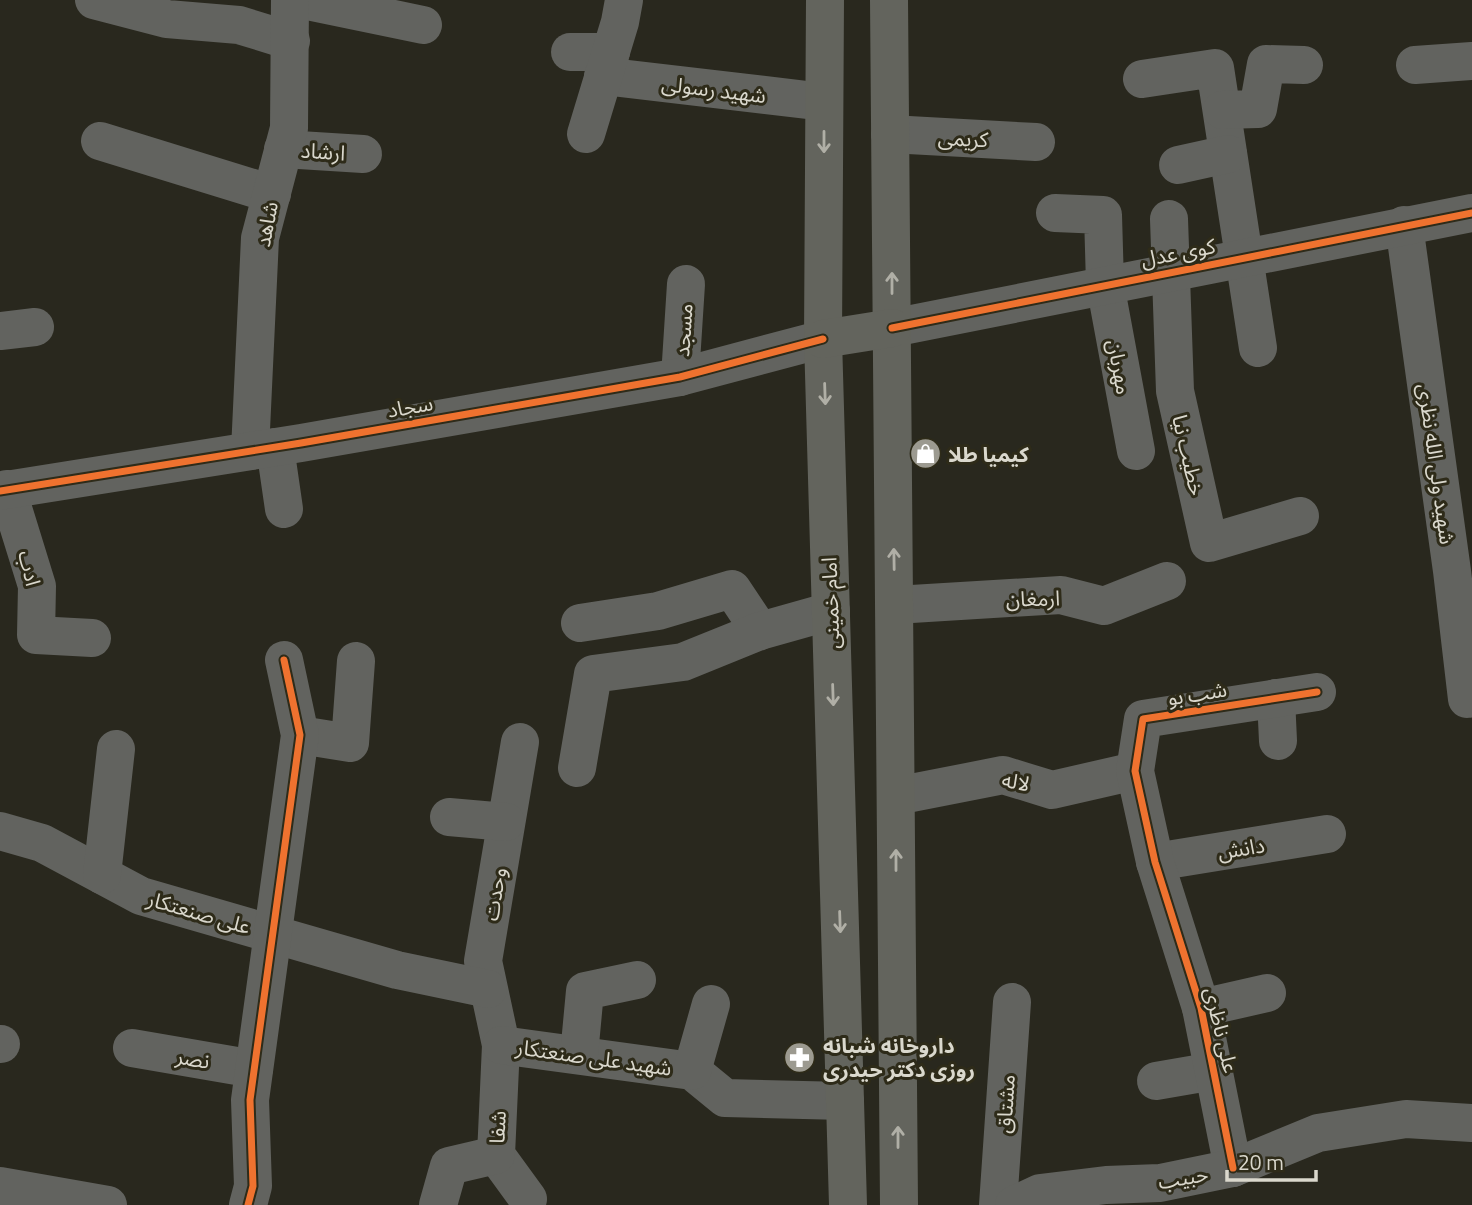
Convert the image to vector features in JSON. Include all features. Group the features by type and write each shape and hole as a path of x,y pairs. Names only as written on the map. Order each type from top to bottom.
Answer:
{"main road":[{"name":"امام خمینی","path":"825,0 823,339 848,1205"},
{"path":"889,0 899,1205"},
{"path":"823,339 892,328"}],"street":[{"path":"94,0 167,19 202,11 291,41"},
{"name":"شاهد","path":"263,449 260,238 289,128 290,0"},
{"path":"302,0 423,26"},
{"path":"586,134 624,0"},
{"name":"شهید رسولی","path":"570,51 607,64 824,103"},
{"path":"1415,65 1472,61"},
{"path":"1222,110 1258,109 1266,64 1304,65"},
{"path":"1142,79 1215,68 1258,348"},
{"name":"کریمی","path":"890,134 1036,142"},
{"path":"100,141 272,194"},
{"name":"ارشاد","path":"283,149 363,154"},
{"path":"1178,165 1228,155"},
{"name":"مهربان","path":"1055,213 1103,215 1105,284 1136,451"},
{"name":"کوی عدل","path":"892,328 1472,213"},
{"path":"1169,219 1171,271"},
{"name":"شهید ولی الله نظری","path":"1404,225 1467,699 1472,698"},
{"name":"خطیب نیا","path":"1171,271 1175,391 1209,543 1300,516"},
{"name":"مسجد","path":"680,377 686,284"},
{"name":"سجاد","path":"4,490 263,449 680,377 823,339"},
{"path":"263,449 284,509"},
{"name":"ادب","path":"4,490 37,586 36,635 92,638"},
{"name":"ارمغان","path":"894,605 1061,595 1104,606 1167,581"},
{"path":"580,623 658,611 732,589 760,631"},
{"path":"577,768 593,674 683,662 760,631 831,611"},
{"path":"248,1205 253,1186 250,1100 300,735 284,660"},
{"path":"300,735 350,744 356,661"},
{"name":"شب بو","path":"1155,862 1135,771 1143,719 1317,692"},
{"path":"1276,698 1278,741"},
{"name":"وحدت","path":"502,1045 483,961 520,742"},
{"path":"102,875 116,749"},
{"name":"لاله","path":"896,796 1003,775 1052,790 1135,771"},
{"path":"449,817 506,822"},
{"name":"علی صنعتکار","path":"0,831 43,843 141,896 397,970 488,989"},
{"name":"دانش","path":"1155,862 1327,834"},
{"name":"علی ناظری","path":"1155,862 1201,1008 1233,1168"},
{"path":"579,1055 585,990 637,980"},
{"path":"1201,1008 1267,993"},
{"name":"مشتاق","path":"998,1205 1013,1002"},
{"path":"692,1071 711,1004"},
{"name":"شهید علی صنعتکار","path":"502,1045 692,1071 725,1098 845,1101"},
{"name":"شفا","path":"502,1045 496,1155 528,1199"},
{"name":"نصر","path":"132,1048 254,1069"},
{"path":"1156,1080 1214,1071"},
{"name":"حبیب","path":"1014,1205 1041,1192 1106,1185 1165,1194 1318,1133 1406,1119 1472,1123"},
{"path":"438,1205 449,1166 496,1155"},
{"path":"0,1186 88,1203"}],"cycle path":[{"path":"892,328 1472,213"},
{"path":"0,491 301,443 680,377 823,339"},
{"path":"248,1205 253,1186 250,1100 300,735 284,660"},
{"path":"1233,1168 1201,1008 1155,862 1135,771 1143,719 1317,692"}],"place":[{"name":"کیمیا طلا","path":"925,454"},
{"name":"داروخانه شبانه روزی دکتر حیدری","path":"800,1057"}]}
